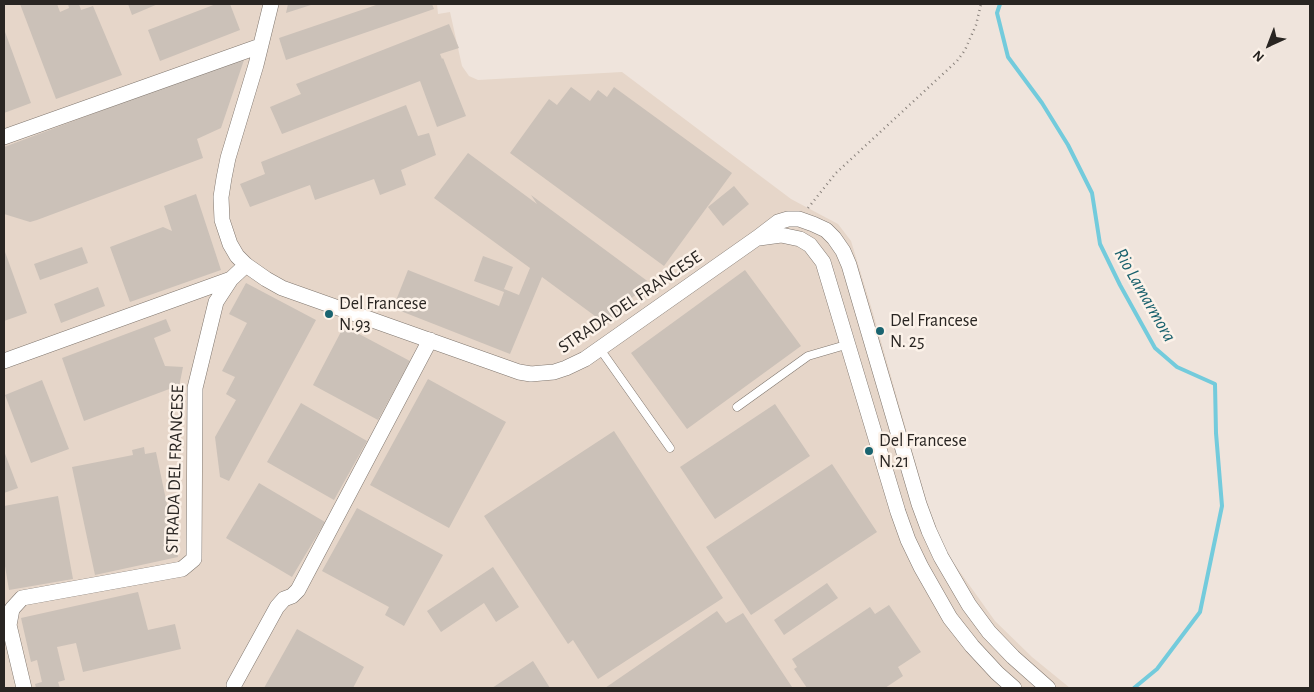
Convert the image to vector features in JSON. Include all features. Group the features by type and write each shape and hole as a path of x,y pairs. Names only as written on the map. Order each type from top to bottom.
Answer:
{"street":[{"name":"STRADA DEL FRANCESE","path":"271,4 228,158 221,197 222,220 237,256 246,265 282,288 519,372 530,374 554,372 585,359 600,349 778,222 788,219 799,219"},
{"path":"4,137 260,46"},
{"path":"799,219 826,230 843,251 849,265 919,504 934,542 954,582 994,637 1048,688"},
{"name":"STRADA DEL FRANCESE","path":"757,238 780,235 800,239 810,245 823,262 898,512 914,552 950,618 997,673 1014,688"},
{"name":"STRADA DEL FRANCESE","path":"24,688 7,618 22,598 182,569 194,559 195,388 216,302 231,280 246,265"},
{"name":"STRADA DEL FRANCESE","path":"4,361 231,280"},
{"path":"234,685 278,607 284,599 292,596 298,590 430,340"},
{"path":"850,348 872,347"},
{"path":"914,552 934,542"},
{"path":"978,652 994,637"}],"lane":[{"path":"738,407 808,356 850,348"},
{"path":"600,349 670,448"}],"path":[{"path":"799,219 836,173 957,61 965,50 976,25 982,4"}],"shaded area":[{"path":"4,4 437,4 438,14 450,12 462,66 469,76 478,80 622,72 791,199 838,224 851,241 927,503 945,551 995,621 1032,657 1070,688 4,688"}],"building":[{"path":"20,4 57,4 60,12 69,8 68,4 79,4 81,10 93,6 122,75 56,99"},
{"path":"128,4 158,4 132,15"},
{"path":"216,4 230,4 240,30 160,61 148,30"},
{"path":"288,4 314,4 286,13"},
{"path":"379,4 432,4 434,9 286,60 279,38"},
{"path":"449,24 459,48 440,54 466,116 437,127 420,81 282,134 270,107 301,94 296,84"},
{"path":"4,29 31,103 4,113"},
{"path":"245,57 221,128 197,139 203,158 30,222 4,214 4,147"},
{"path":"571,87 590,101 598,90 607,97 614,87 732,173 664,266 510,153 549,99 557,105"},
{"path":"406,105 418,136 429,133 436,155 401,170 406,185 380,195 374,179 315,200 310,185 250,207 240,184 265,174 261,162"},
{"path":"468,153 537,204 531,195 650,283 628,301 631,304 602,326 595,316 542,277 510,354 393,308 408,270 499,306 504,292 474,281 483,256 513,267 504,289 519,295 530,268 434,198"},
{"path":"734,186 749,204 723,226 708,207"},
{"path":"196,194 221,270 130,302 110,247 163,227 172,231 164,206"},
{"path":"82,247 88,263 40,280 34,264"},
{"path":"4,249 27,313 4,321"},
{"path":"745,270 801,346 687,429 631,353"},
{"path":"246,283 316,320 229,481 220,477 215,437 236,400 226,394 235,377 222,371 247,323 229,314"},
{"path":"98,287 105,306 61,323 54,304"},
{"path":"166,319 171,331 154,338 165,366 183,367 179,387 84,421 62,358"},
{"path":"344,326 410,361 378,420 313,385"},
{"path":"428,379 506,422 449,528 370,485"},
{"path":"42,380 69,449 31,463 5,395"},
{"path":"301,403 367,441 334,500 267,462"},
{"path":"775,404 810,456 715,519 680,467"},
{"path":"614,431 723,598 598,679 573,640 568,644 484,516"},
{"path":"144,447 145,454 156,452 178,557 95,575 72,467 133,455 132,450"},
{"path":"4,451 18,488 4,493"},
{"path":"832,464 877,532 751,615 706,547"},
{"path":"259,483 325,522 292,577 226,538"},
{"path":"58,496 73,579 9,590 4,560 4,506"},
{"path":"357,508 443,555 404,626 385,615 389,607 322,571"},
{"path":"493,567 519,607 496,622 484,603 441,632 427,611"},
{"path":"827,583 838,598 784,635 774,620"},
{"path":"138,592 148,630 175,624 181,649 83,672 76,643 57,647 65,680 58,682 60,688 36,688 35,684 42,682 37,660 31,662 21,618"},
{"path":"889,605 921,652 898,667 903,676 885,688 807,688 794,669 797,667 792,659 870,607 875,614"},
{"path":"717,611 726,623 743,613 792,687 605,688"},
{"path":"297,629 364,667 353,688 264,688"},
{"path":"533,661 550,688 492,688"}],"waterway":[{"name":"Rio Lamarmora","path":"1000,4 997,13 1008,57 1042,103 1068,145 1092,193 1100,244 1155,348 1177,367 1215,384 1216,433 1222,506 1200,612 1157,669 1134,688"}],"place":[{"name":"Del Francese N.93","path":"329,314"},
{"name":"Del Francese N. 25","path":"880,331"},
{"name":"Del Francese N.21","path":"869,451"}]}
